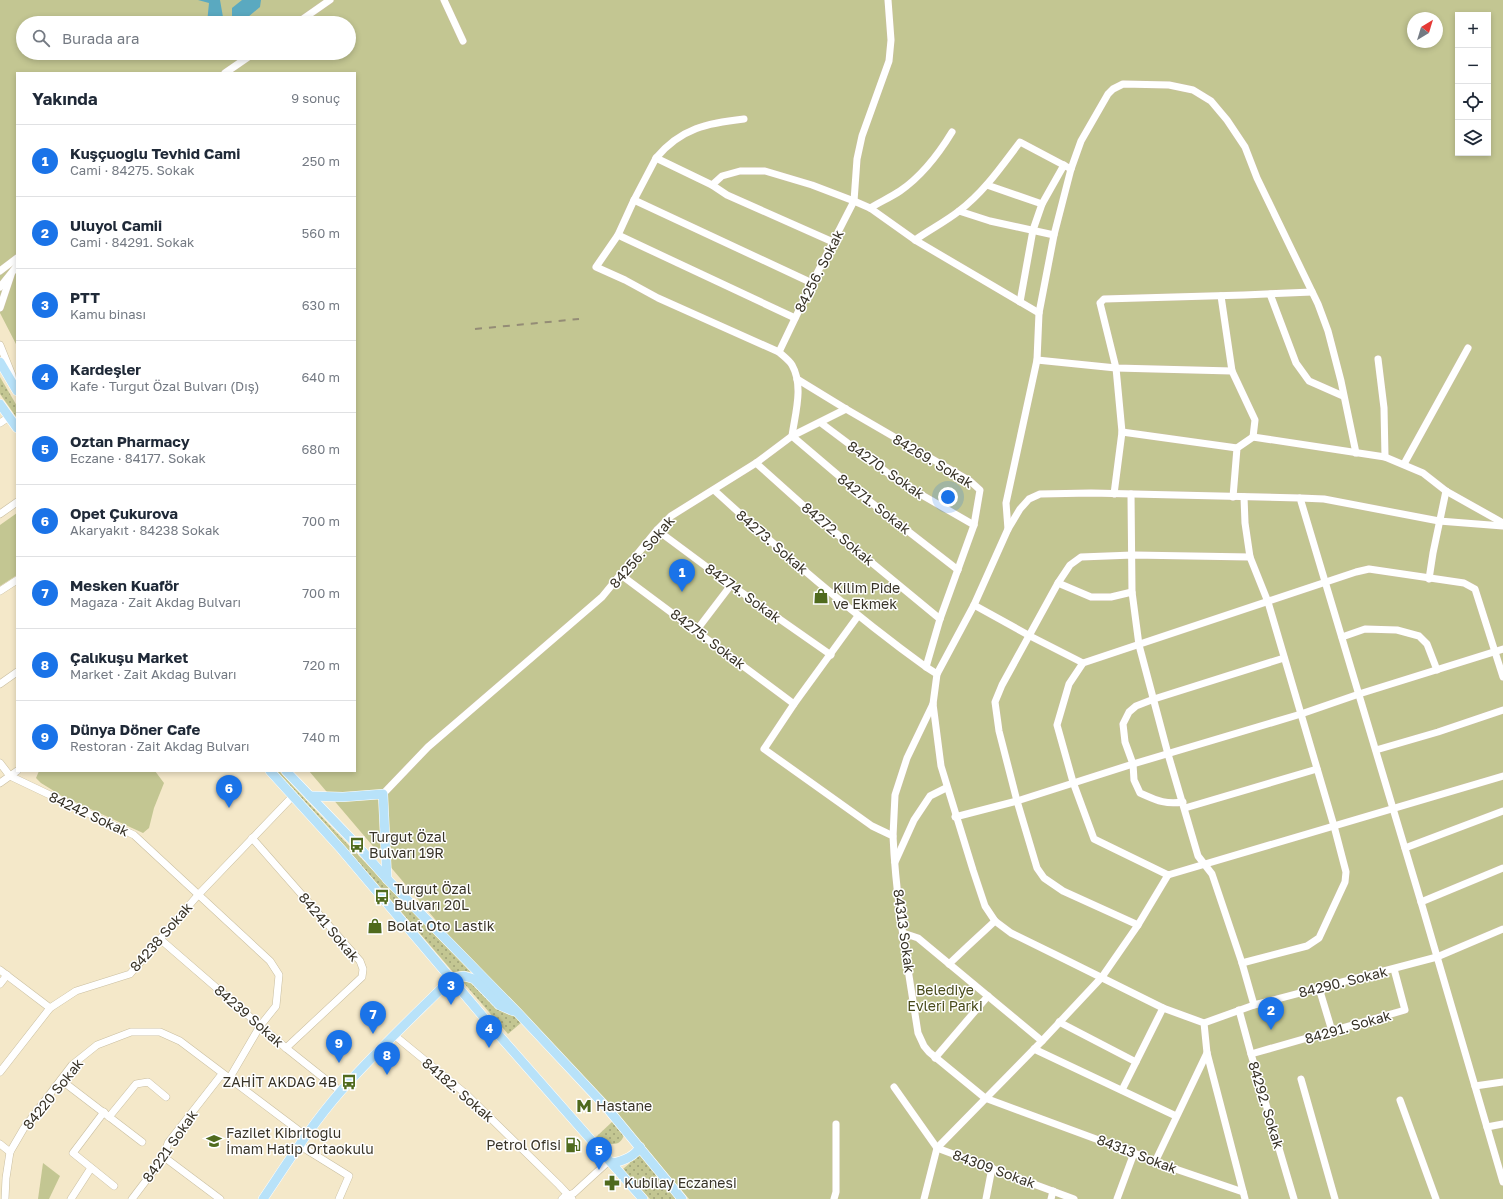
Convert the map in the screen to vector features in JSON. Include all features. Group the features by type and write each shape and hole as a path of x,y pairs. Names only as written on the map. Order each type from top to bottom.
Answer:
{"main road":[{"path":"0,362 15,387"},
{"path":"0,404 16,427"},
{"path":"0,410 9,417"},
{"path":"271,772 341,849 498,1033 643,1199"},
{"path":"287,772 357,845 387,879 519,1014 607,1108 682,1199"},
{"path":"310,796 343,797 383,794 387,879"},
{"path":"263,1199 299,1145 340,1091 452,978 464,976 474,979 499,1005 519,1014"},
{"path":"611,1162 624,1160 633,1155 640,1147"}],"street":[{"path":"307,16 330,0"},
{"path":"444,0 463,41"},
{"path":"854,201 857,159 862,136 889,61 891,40 888,0"},
{"path":"226,72 244,60"},
{"path":"1008,529 1006,503 1038,360 1039,313 1054,235 1081,141 1105,97 1113,89 1123,84 1169,85 1193,90 1211,101 1227,120 1245,147 1258,178 1312,292 1328,331 1341,381 1356,453"},
{"path":"744,119 715,123 687,133 666,146 656,158 634,200 618,236 596,267 626,280 658,298 779,352 792,364 798,382 797,407 792,436"},
{"path":"870,208 900,190 926,168 941,150 952,132"},
{"path":"915,240 959,211 987,185 1020,142 1072,169"},
{"path":"656,158 712,185 727,195 833,242"},
{"path":"1020,302 1033,230 1042,204 1064,165"},
{"path":"712,185 722,176 740,170 765,171 812,184 870,208 915,240 1039,313"},
{"path":"987,185 1042,204"},
{"path":"634,200 812,283"},
{"name":"84256. Sokak","path":"779,352 854,201"},
{"path":"959,211 990,221 1054,235"},
{"path":"618,236 795,318"},
{"path":"0,271 16,259"},
{"path":"0,287 16,268"},
{"path":"0,308 11,275"},
{"path":"1114,494 1122,432 1116,368 1100,303 1104,299 1312,292"},
{"path":"1270,294 1296,363 1309,381 1343,396"},
{"path":"1220,296 1232,371 1255,420 1253,437"},
{"path":"0,345 12,375 15,387"},
{"path":"1404,464 1468,348"},
{"path":"1378,359 1384,408 1385,457"},
{"path":"1038,360 1116,368 1232,371"},
{"name":"84269. Sokak","path":"797,379 970,482 980,490 974,525 940,620 926,667"},
{"name":"84256. Sokak","path":"383,794 428,747 602,597 657,530 671,516 756,463 792,436 821,423 846,409"},
{"path":"0,423 9,417"},
{"name":"84270. Sokak","path":"821,423 901,483 974,525"},
{"path":"1122,432 1238,448 1253,437 1385,457 1423,473 1446,491 1503,525"},
{"name":"84271. Sokak","path":"792,436 859,493 958,570"},
{"path":"1233,497 1238,448"},
{"name":"84272. Sokak","path":"756,463 814,515 940,620"},
{"name":"84273. Sokak","path":"714,490 779,549 858,616 926,667"},
{"path":"1429,579 1446,491"},
{"path":"1244,1196 1207,1053 1204,1023 1163,1008 1011,933 995,921 985,906 955,817 941,766 933,704 937,674 974,605 1008,529 1020,508 1029,499 1040,494 1091,493 1324,499 1439,521 1503,525"},
{"path":"1131,494 1132,592 1139,645 1168,754 1198,856 1212,874 1242,963 1254,1005"},
{"path":"1242,963 1312,944 1318,938 1346,877 1345,867 1334,826 1268,602 1250,556 1245,522 1244,498"},
{"path":"1300,498 1326,581 1503,1182"},
{"path":"0,514 16,503"},
{"name":"84274. Sokak","path":"657,530 731,585 831,655"},
{"path":"1138,925 1063,891 1044,878 1037,868 1016,801 999,731 995,702 1002,684 1030,636 1058,583 1070,565 1081,557 1132,555 1250,556"},
{"path":"1168,875 1094,838 1073,782 1057,725 1069,684 1083,662 1268,602 1326,581 1369,570 1464,583 1475,589 1503,678"},
{"name":"84275. Sokak","path":"621,575 794,704"},
{"path":"0,591 16,581"},
{"path":"1058,583 1091,597 1111,597 1132,592"},
{"path":"696,631 731,585"},
{"path":"974,605 1030,636 1083,662"},
{"path":"858,616 794,704 764,749 872,826 893,836"},
{"path":"1342,637 1365,629 1397,630 1419,636 1427,644 1437,670"},
{"path":"955,817 1016,801 1073,782 1300,714 1503,649"},
{"path":"1284,658 1136,706 1129,712 1123,724 1125,742 1133,764 1134,780 1140,793 1159,802 1184,805 1317,769"},
{"path":"926,667 937,674"},
{"path":"0,684 16,673"},
{"name":"84313 Sokak","path":"933,704 907,758 895,795 893,836 903,933 918,1033 924,1046 935,1058 985,1098 1134,1153 1244,1196"},
{"path":"1376,750 1438,732 1503,710"},
{"path":"0,763 10,776"},
{"path":"0,783 16,772"},
{"name":"84242 Sokak","path":"10,776 134,835 270,961 279,975 276,1006 260,1026 229,1079"},
{"path":"924,1199 931,1165 937,1148 1042,1041 1102,977 1138,925 1168,875 1503,776"},
{"path":"895,864 914,820 930,796 946,788"},
{"name":"84238 Sokak","path":"0,1072 50,1008 76,992 130,974 198,895 293,796"},
{"path":"1405,848 1503,811"},
{"name":"84241 Sokak","path":"252,838 360,961 363,969 362,977 286,1048"},
{"path":"1421,902 1503,868"},
{"path":"949,964 995,921"},
{"name":"84290. Sokak","path":"1204,1023 1254,1005 1437,957 1503,929"},
{"path":"903,933 918,938 1042,1041"},
{"name":"84239 Sokak","path":"160,939 286,1048 340,1091"},
{"name":"84291. Sokak","path":"1251,1054 1405,1010 1394,969"},
{"path":"0,970 50,1008"},
{"path":"0,984 7,976"},
{"path":"1319,988 1332,1032"},
{"path":"935,1058 988,996"},
{"path":"1122,1090 1163,1008"},
{"name":"84292. Sokak","path":"1239,1010 1294,1199"},
{"path":"1059,1022 1136,1062"},
{"name":"84220 Sokak","path":"3,1194 10,1152 24,1128 72,1065 97,1045 131,1032 160,1032 180,1041 306,1136"},
{"name":"84182. Sokak","path":"394,1035 466,1094 567,1198"},
{"path":"1034,1049 1176,1116"},
{"path":"1155,1162 1207,1053"},
{"name":"84221 Sokak","path":"132,1199 164,1157 168,1143 222,1074"},
{"path":"1301,1079 1335,1199"},
{"path":"61,1080 142,1142"},
{"path":"114,1186 73,1153 136,1084 148,1082 166,1097"},
{"path":"1475,1086 1503,1082"},
{"path":"894,1087 937,1148"},
{"path":"1400,1100 1436,1199"},
{"path":"834,1199 836,1192 836,1124"},
{"path":"1487,1127 1503,1124"},
{"path":"0,1144 10,1152"},
{"path":"299,1145 350,1176 339,1199"},
{"name":"84309 Sokak","path":"937,1148 1074,1199"},
{"path":"1117,1199 1134,1153"},
{"path":"164,1157 219,1199"},
{"path":"567,1198 611,1162"},
{"path":"71,1199 92,1168"},
{"path":"986,1199 992,1168"},
{"path":"1051,1199 1053,1191"}],"green space":[{"name":"Belediye Evleri Parki","path":"0,0 1503,0 1503,1199 689,1199 642,1144 485,978 310,772 356,772 356,72 16,72 16,344 0,313"},
{"path":"0,377 16,404 16,417 0,394"},
{"path":"16,514 16,576 0,586 0,525"},
{"path":"39,772 156,772 164,783 154,808 149,828 143,833 62,796 41,783 36,778"},
{"path":"278,772 280,772 471,972 453,972 330,829"},
{"path":"470,981 511,1010 522,1022 508,1034 463,982"},
{"path":"613,1121 624,1135 622,1140 612,1144 596,1137"},
{"path":"637,1150 676,1199 650,1199 623,1169 630,1163 627,1158"},
{"path":"43,1163 60,1176 49,1199 38,1199"}],"water":[{"path":"198,0 220,0 223,16 208,16 209,3"},
{"path":"242,0 261,0 260,7 249,16 232,16 232,8"}],"railway":[{"path":"475,329 579,319"}],"place":[{"name":"Kuşçuoğlu Tevhid Cami","path":"682,592"},
{"name":"Kilim Pide ve Ekmek","path":"821,596"},
{"name":"Opet Çukurova","path":"229,808"},
{"name":"Turgut Özal Bulvarı 19R","path":"357,845"},
{"name":"Turgut Özal Bulvarı 20L","path":"382,897"},
{"name":"Bolat Oto Lastik","path":"375,926"},
{"name":"PTT","path":"451,1005"},
{"name":"Uluyol Camii","path":"1271,1030"},
{"name":"Mesken Kuaför","path":"373,1034"},
{"name":"Kardeşler","path":"489,1048"},
{"name":"Dünya Döner Cafe","path":"339,1063"},
{"name":"Çalıkuşu Market","path":"387,1075"},
{"name":"ZAHİT AKDAĞ 4B","path":"349,1082"},
{"name":"Hastane","path":"584,1106"},
{"name":"Fazilet Kibritoğlu İmam Hatip Ortaokulu","path":"214,1141"},
{"name":"Petrol Ofisi","path":"573,1145"},
{"name":"Oztan Pharmacy","path":"599,1170"},
{"name":"Kubilay Eczanesi","path":"612,1183"}]}
